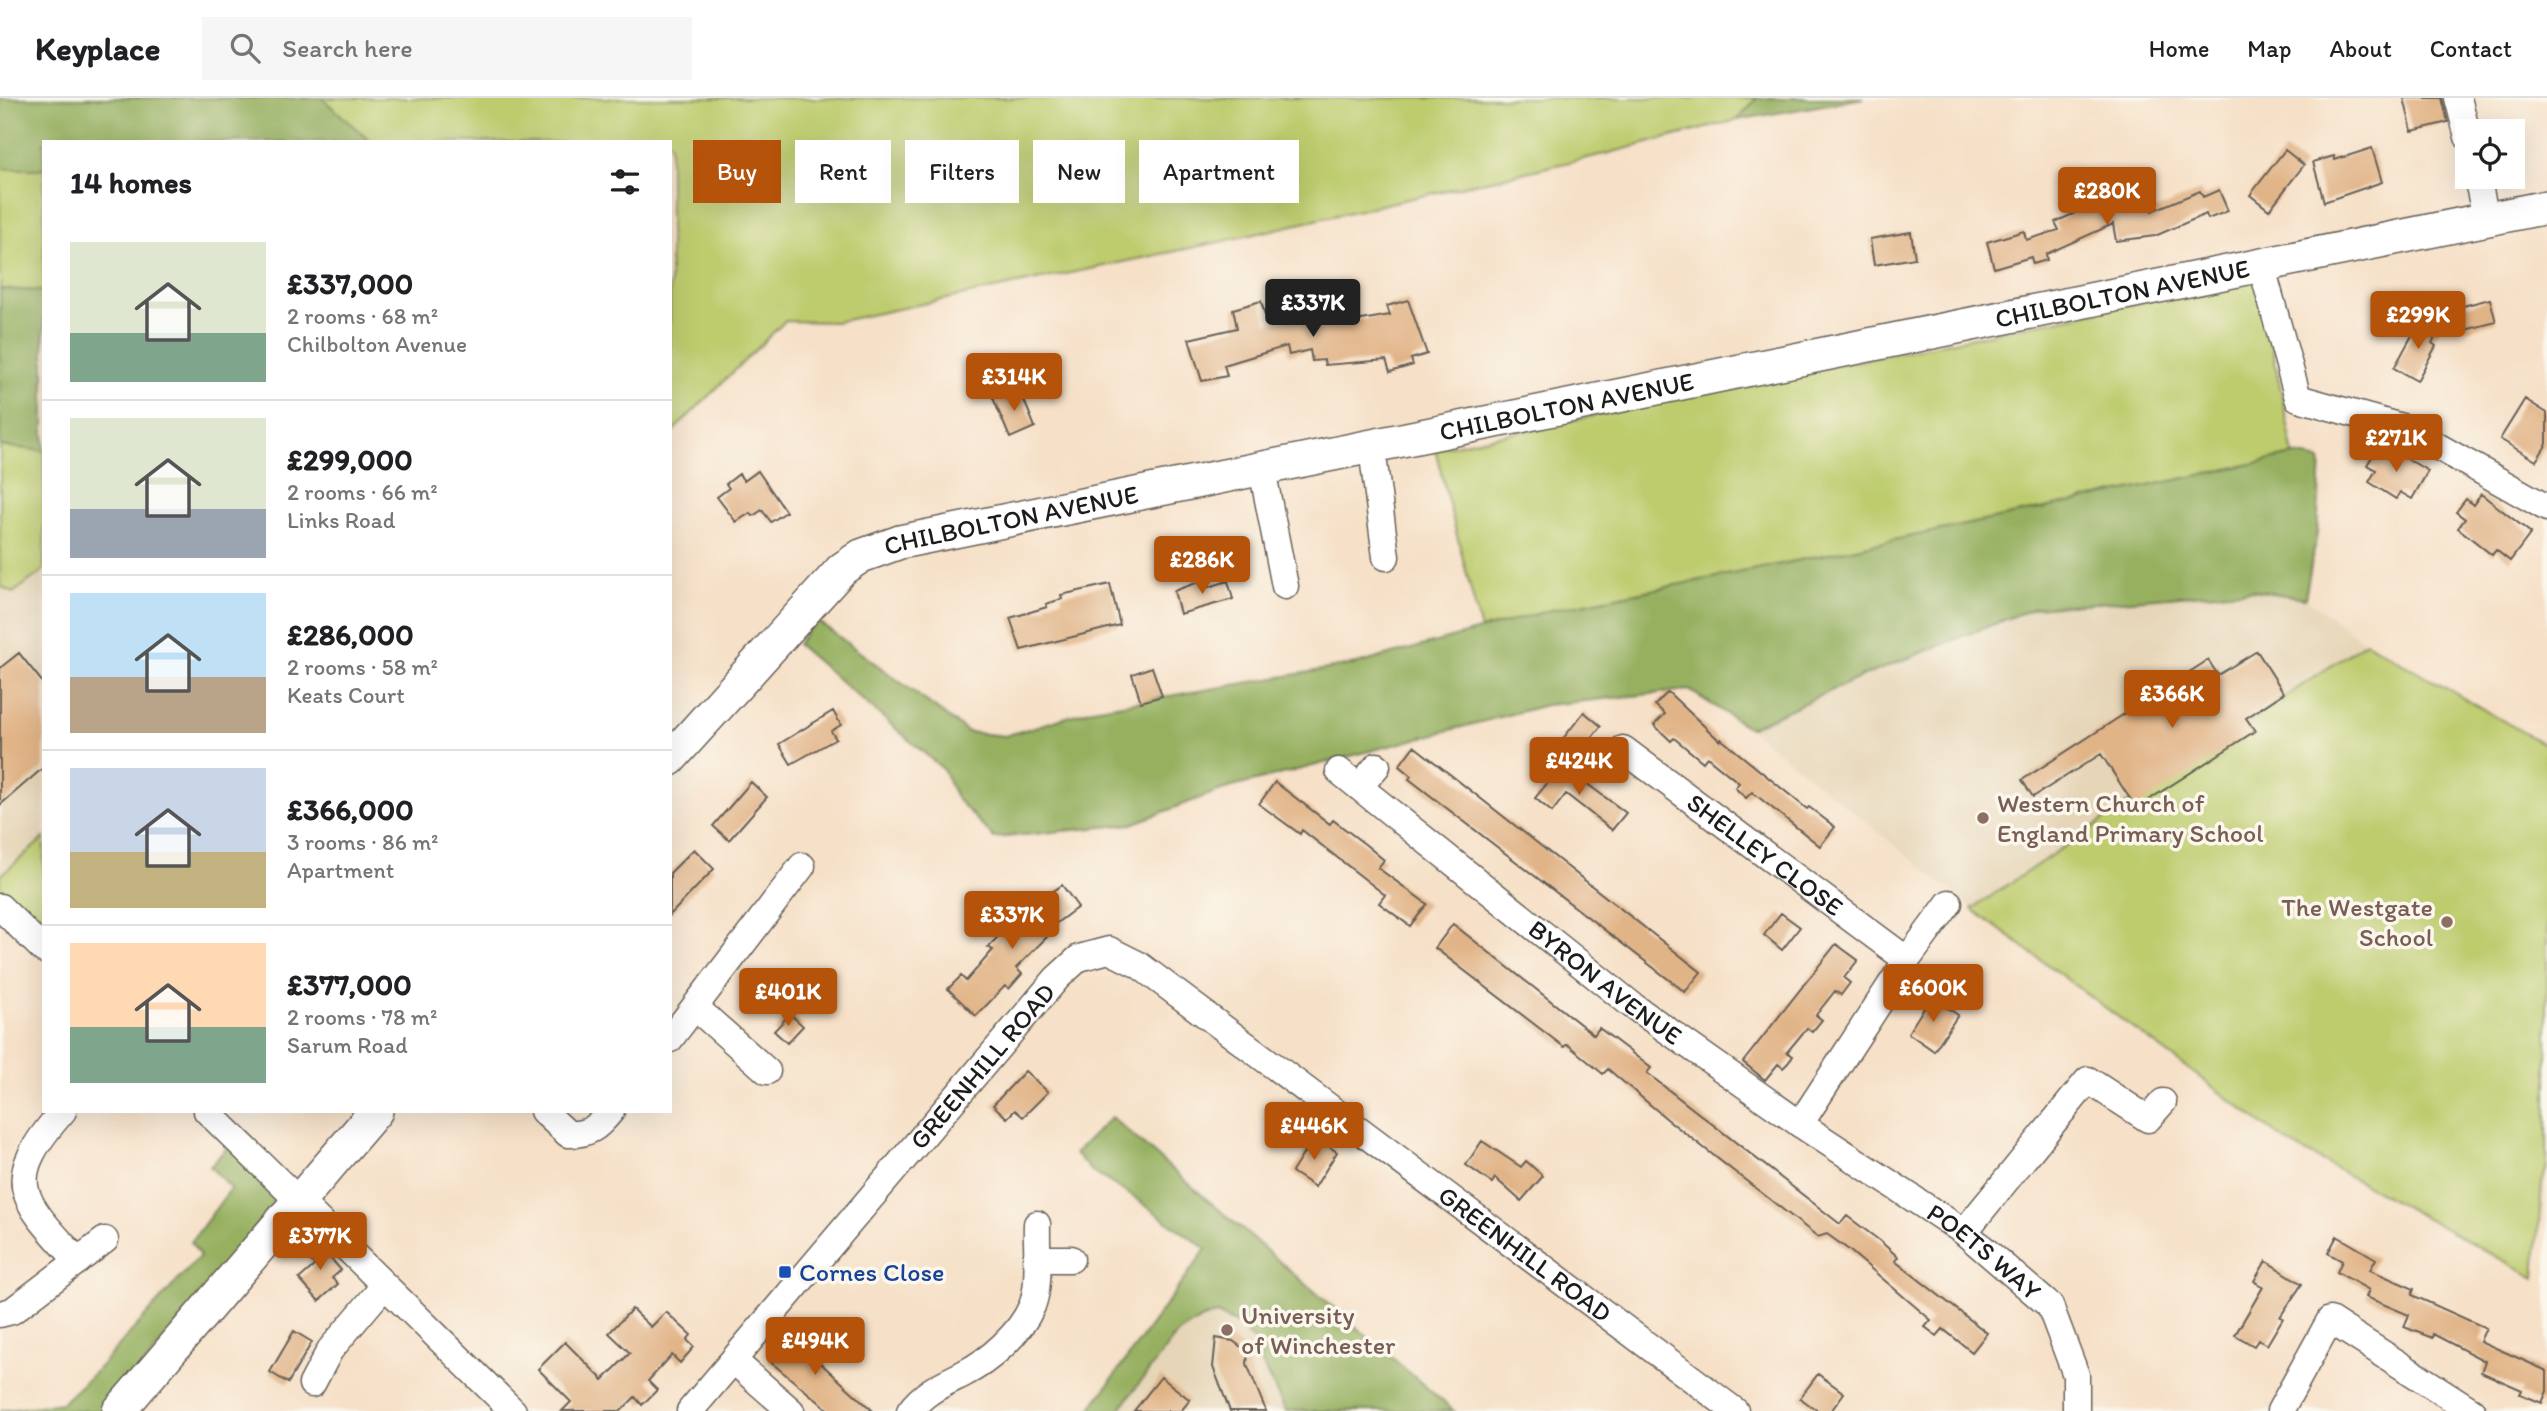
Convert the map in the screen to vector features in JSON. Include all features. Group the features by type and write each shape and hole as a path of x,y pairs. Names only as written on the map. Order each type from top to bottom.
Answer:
{"main road":[{"name":"CHILBOLTON AVENUE","path":"672,756 823,588 861,556 932,534 1372,448 1879,340 2547,207"},
{"path":"118,1411 374,1113"}],"street":[{"path":"2458,98 2463,119"},
{"path":"2480,189 2486,218"},
{"path":"2261,264 2298,398 2405,428 2547,508"},
{"path":"1372,448 1386,557"},
{"path":"1262,469 1285,586"},
{"name":"SHELLEY CLOSE","path":"1623,749 1907,960"},
{"name":"BYRON AVENUE","path":"1377,766 1349,779 1633,1006 1859,1163"},
{"path":"672,1037 802,866"},
{"path":"1800,1124 1907,960 1949,904"},
{"path":"0,907 42,948"},
{"name":"GREENHILL ROAD","path":"690,1411 1057,978 1079,958 1109,950 1139,965 1735,1411"},
{"path":"696,1008 767,1070"},
{"path":"1964,1232 2088,1080 2148,1119 2163,1102"},
{"path":"61,1113 34,1140 25,1159 20,1182 27,1205 78,1261"},
{"path":"211,1113 513,1411"},
{"path":"545,1113 568,1134 585,1135 609,1113"},
{"name":"POETS WAY","path":"1859,1163 1964,1232 2050,1306 2076,1375 2077,1411"},
{"path":"910,1411 935,1385 987,1360 1023,1321 1032,1305 1037,1224"},
{"path":"0,1314 12,1311 105,1240"},
{"path":"1036,1259 1071,1259"},
{"path":"326,1374 330,1350 384,1286"},
{"path":"2280,1411 2330,1320 2472,1411"},
{"path":"734,1361 791,1411"}],"shaded area":[{"path":"42,572 42,840 0,876 0,587 14,593"},
{"name":"Western Church of England Primary School","path":"2253,590 2305,598 2366,642 1972,908 1749,728 1866,675 2033,608"},
{"name":"University of Winchester","path":"1206,1249 1405,1411 1089,1411"}],"green space":[{"path":"0,98 1757,98 1737,120 1609,153 1224,241 836,322 785,321 672,432 672,140 42,140 42,571 13,593 0,586"},
{"path":"0,98 322,98 369,140 42,140 42,169 0,169"},
{"path":"1757,98 1864,98 1737,120"},
{"path":"2258,278 2294,455 1551,610 1481,630 1435,449"},
{"path":"0,289 42,291 42,451 0,446"},
{"path":"2294,455 2321,460 2317,533 2305,598 2253,590 2034,608 1866,675 1749,728 1689,690 1546,705 1221,790 1132,824 994,838 956,798 943,769 797,644 816,620 968,732 1005,736 1093,709 1357,664 1551,610"},
{"path":"2366,642 2547,746 2547,1166 2542,1184 2535,1278 2287,1142 1972,909"},
{"path":"42,840 42,931 0,890 0,876"},
{"path":"1111,1117 1454,1411 1286,1411 1264,1368 1255,1342 1237,1324 1217,1314 1202,1318 1177,1334 1118,1411 1089,1411 1206,1249 1135,1198 1091,1171 1075,1153"},
{"path":"229,1145 281,1196 107,1411 0,1411 62,1403 94,1373 200,1256 191,1242 231,1188 210,1167"}],"building":[{"path":"2404,98 2442,98 2448,122 2412,131"},
{"path":"2372,148 2382,182 2324,202 2313,162 2334,156 2335,160"},
{"path":"2285,150 2304,165 2269,210 2250,195"},
{"path":"2219,190 2228,211 2208,219 2206,214 2155,236 2116,241 2113,224 2046,254 2047,260 2033,264 2031,257 1994,268 1987,242 2024,231 2026,240 2059,230 2055,222 2091,206 2094,212 2149,201 2152,211 2200,191 2203,197"},
{"path":"1911,232 1915,258 1874,265 1870,239"},
{"path":"2490,299 2496,322 2465,330 2459,307"},
{"path":"1408,300 1427,354 1411,359 1413,365 1390,372 1386,360 1325,365 1324,360 1312,361 1310,350 1289,355 1287,346 1224,365 1227,376 1202,381 1189,339 1237,328 1233,309 1261,301 1267,323 1336,310 1339,324 1390,315 1387,306"},
{"path":"2421,319 2440,329 2432,343 2436,346 2417,381 2394,368"},
{"path":"1019,388 1035,427 1010,438 993,398"},
{"path":"2525,399 2547,413 2547,444 2536,461 2500,439"},
{"path":"2389,448 2428,471 2412,499 2400,492 2396,499 2369,482 2376,470 2367,465 2377,449 2386,454"},
{"path":"758,471 786,512 771,522 762,510 753,516 750,513 736,522 717,497 729,488 726,484 739,474 744,481"},
{"path":"2481,494 2531,533 2510,561 2496,550 2492,555 2458,528 2465,519 2456,512 2466,499 2473,505"},
{"path":"1207,579 1209,587 1228,581 1233,599 1180,614 1174,591"},
{"path":"1110,584 1120,625 1021,650 1010,618 1047,607 1046,604 1062,599 1061,595"},
{"path":"2257,651 2284,693 2246,718 2255,731 2136,808 2101,754 2033,797 2022,780 2208,660 2218,675"},
{"path":"19,653 42,682 42,769 0,805 0,668"},
{"path":"1152,667 1162,696 1141,702 1132,674"},
{"path":"1668,692 1720,741 1721,739 1807,809 1809,807 1835,827 1820,846 1752,792 1746,798 1735,788 1739,783 1707,757 1703,762 1674,738 1671,741 1654,725 1665,714 1655,705"},
{"path":"833,711 841,725 831,731 836,739 791,764 779,744"},
{"path":"1584,712 1601,726 1580,753 1562,740"},
{"path":"1414,746 1701,972 1685,992 1409,779 1411,776 1399,766"},
{"path":"1562,765 1626,813 1612,830 1566,794 1552,812 1535,798"},
{"path":"751,782 767,797 729,840 713,826"},
{"path":"1275,782 1330,824 1333,820 1366,845 1384,860 1378,868 1427,904 1410,926 1379,903 1385,895 1302,830 1300,834 1259,804"},
{"path":"694,849 714,869 672,913 672,871"},
{"path":"1062,885 1078,907 1043,933 1047,937 1016,968 1022,974 1009,989 1005,986 976,1016 948,989 961,976 966,981 993,950 988,947 1022,912"},
{"path":"1781,913 1800,927 1782,950 1764,935"},
{"path":"1453,924 1594,1035 1599,1028 1632,1053 1651,1068 1647,1073 1840,1224 1847,1216 1880,1241 1898,1257 1895,1261 1987,1333 1972,1352 1943,1329 1937,1336 1925,1327 1931,1320 1849,1250 1827,1234 1818,1237 1667,1119 1608,1069 1603,1074 1567,1044 1564,1047 1435,948"},
{"path":"1836,944 1858,960 1844,978 1850,983 1841,995 1835,991 1816,1015 1822,1020 1812,1032 1807,1028 1787,1052 1793,1056 1788,1063 1783,1068 1778,1064 1765,1080 1743,1062"},
{"path":"1931,997 1958,1015 1934,1051 1908,1033"},
{"path":"790,1014 803,1026 787,1043 774,1031"},
{"path":"1025,1071 1048,1092 1023,1117 1015,1110 1007,1118 993,1105"},
{"path":"1314,1137 1337,1152 1315,1187 1292,1172"},
{"path":"1482,1141 1521,1167 1526,1161 1543,1176 1521,1201 1495,1178 1492,1183 1466,1165"},
{"path":"2337,1236 2376,1259 2370,1270 2414,1289 2412,1295 2486,1328 2480,1341 2547,1371 2547,1391 2542,1403 2520,1394 2522,1390 2481,1372 2485,1361 2433,1334 2432,1338 2404,1327 2409,1315 2366,1297 2369,1290 2337,1272 2342,1261 2328,1253"},
{"path":"315,1241 341,1270 332,1278 338,1284 319,1301 299,1279 315,1265 303,1252"},
{"path":"2266,1261 2302,1284 2280,1317 2283,1318 2267,1345 2258,1340 2254,1346 2235,1335 2263,1287 2254,1281"},
{"path":"632,1309 651,1327 666,1312 691,1335 687,1340 694,1347 680,1363 672,1355 648,1381 657,1390 642,1405 635,1397 621,1411 562,1411 571,1402 538,1369 565,1342 603,1380 630,1353 609,1333"},
{"path":"294,1331 312,1342 288,1383 270,1372"},
{"path":"793,1332 819,1357 816,1359 873,1411 830,1411 768,1360"},
{"path":"1216,1338 1233,1341 1248,1352 1247,1364 1266,1411 1230,1411 1213,1367"},
{"path":"1818,1374 1844,1393 1831,1411 1818,1411 1800,1398"},
{"path":"1161,1377 1190,1400 1181,1411 1134,1411"}],"place":[{"name":"Western Church of England Primary School","path":"1983,818"},
{"name":"The Westgate School","path":"2447,922"},
{"name":"Cornes Close","path":"785,1272"},
{"name":"University of Winchester","path":"1227,1330"}]}
